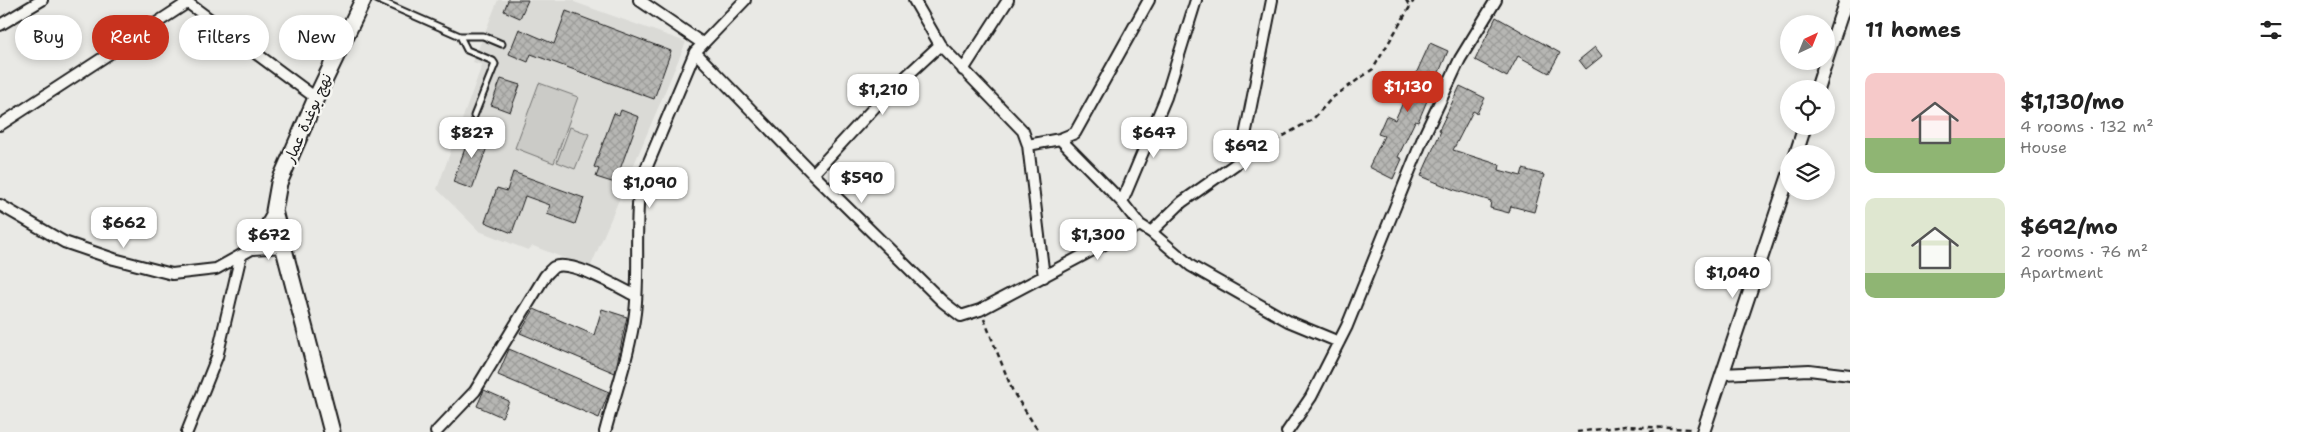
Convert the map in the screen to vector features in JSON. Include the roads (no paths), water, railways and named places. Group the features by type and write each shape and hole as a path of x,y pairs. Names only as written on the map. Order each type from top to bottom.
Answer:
{"main road":[{"name":"نهج بوغدة عمار","path":"274,211 279,183 316,98 363,0"},
{"path":"274,211 332,432"}],"street":[{"path":"0,25 42,0"},
{"path":"639,0 702,43"},
{"path":"605,432 635,315 640,183 695,52 745,0"},
{"path":"914,0 940,45 1023,131 1028,145 1044,277"},
{"path":"964,70 1008,0"},
{"path":"1028,145 1075,134 1149,0"},
{"path":"1122,202 1166,97 1196,0"},
{"path":"1151,232 1182,202 1240,161 1272,0"},
{"path":"1287,432 1312,397 1338,342 1423,138 1460,59 1496,0"},
{"path":"1835,34 1846,0"},
{"path":"0,126 185,2 316,98"},
{"path":"813,174 883,98 940,45"},
{"path":"695,52 813,174 943,302 961,316 980,310 1140,225"},
{"path":"1060,139 1122,202 1140,225 1192,266 1288,321 1338,342"},
{"path":"1703,431 1781,200"},
{"path":"0,204 64,242 114,259 172,274 216,269 252,249 284,247"},
{"path":"252,249 274,211"},
{"path":"187,432 217,356 241,255"},
{"path":"436,432 475,391 545,276 554,267 564,266 583,271 636,296"},
{"path":"1722,374 1809,370 1850,375"}],"lane":[{"path":"378,0 460,36 483,36 502,44"},
{"path":"460,36 467,50 495,64 474,116"}]}
